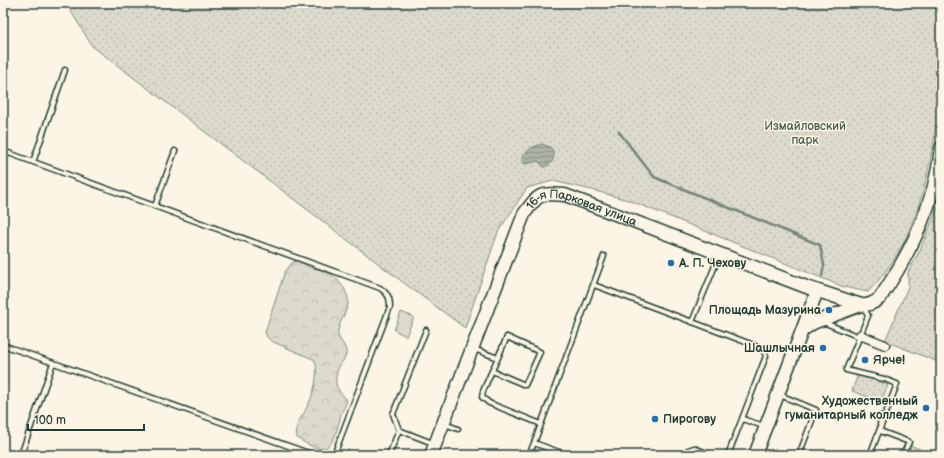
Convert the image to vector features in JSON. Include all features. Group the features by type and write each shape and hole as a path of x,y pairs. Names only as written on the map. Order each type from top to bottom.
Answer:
{"main road":[{"path":"804,328 862,305 874,303 880,298 910,248 922,223 933,192 941,148"},
{"name":"16-я Парковая улица","path":"433,450 524,214 535,199 546,193 565,195 818,291 862,305"},
{"path":"756,455 818,291"}],"street":[{"path":"860,335 885,345"}],"lane":[{"path":"33,162 65,70"},
{"path":"3,151 380,288 387,294 390,300 390,307 334,455"},
{"path":"155,206 175,151"},
{"path":"692,322 720,254"},
{"path":"529,455 604,256"},
{"path":"594,285 757,346 764,351 766,356 729,452 726,455"},
{"path":"862,305 868,316 846,370 884,379 897,384 870,455"},
{"path":"819,321 857,336 860,335"},
{"path":"426,330 393,414 399,430 433,450"},
{"path":"492,371 525,385 540,352 506,337 483,391 483,398 489,403 541,424"},
{"path":"3,345 314,455"},
{"path":"473,349 498,358"},
{"path":"21,455 53,363"},
{"path":"778,395 816,410 799,455"},
{"path":"880,431 881,416"},
{"path":"742,419 766,427"},
{"path":"444,423 458,429"},
{"path":"389,455 399,430"},
{"path":"880,431 908,442 903,455"},
{"path":"534,443 567,455"},
{"path":"686,455 688,450 694,448 712,455"}],"green space":[{"name":"Измайловский парк","path":"66,3 941,3 940,99 933,148 923,193 916,214 907,236 896,256 883,275 868,292 844,287 631,201 553,181 527,188 498,232 465,328 92,46"},
{"path":"941,199 941,363 885,341 908,287 908,272 920,250"},
{"path":"298,261 309,267 331,274 342,285 348,299 348,304 338,330 340,340 346,351 346,355 340,365 336,381 339,391 347,401 341,414 335,437 327,447 322,448 315,448 297,438 298,422 309,403 316,379 315,360 271,341 265,332 285,271 293,262"},
{"path":"401,312 414,317 406,336 394,330"},
{"path":"858,374 888,385 881,402 852,391"},
{"path":"909,445 933,454 905,455"}],"shaded area":[{"path":"541,144 552,149 554,156 551,163 544,167 538,161 526,164 522,162 522,157 531,148"}],"waterway":[{"path":"619,132 654,177 820,245 824,265 822,276"}],"place":[{"name":"А. П. Чехову","path":"671,263"},
{"name":"Площадь Мазурина","path":"829,310"},
{"name":"Шашлычная","path":"823,348"},
{"name":"Ярче!","path":"865,360"},
{"name":"Художественный гуманитарный колледж","path":"926,408"},
{"name":"Пирогову","path":"655,419"}]}
